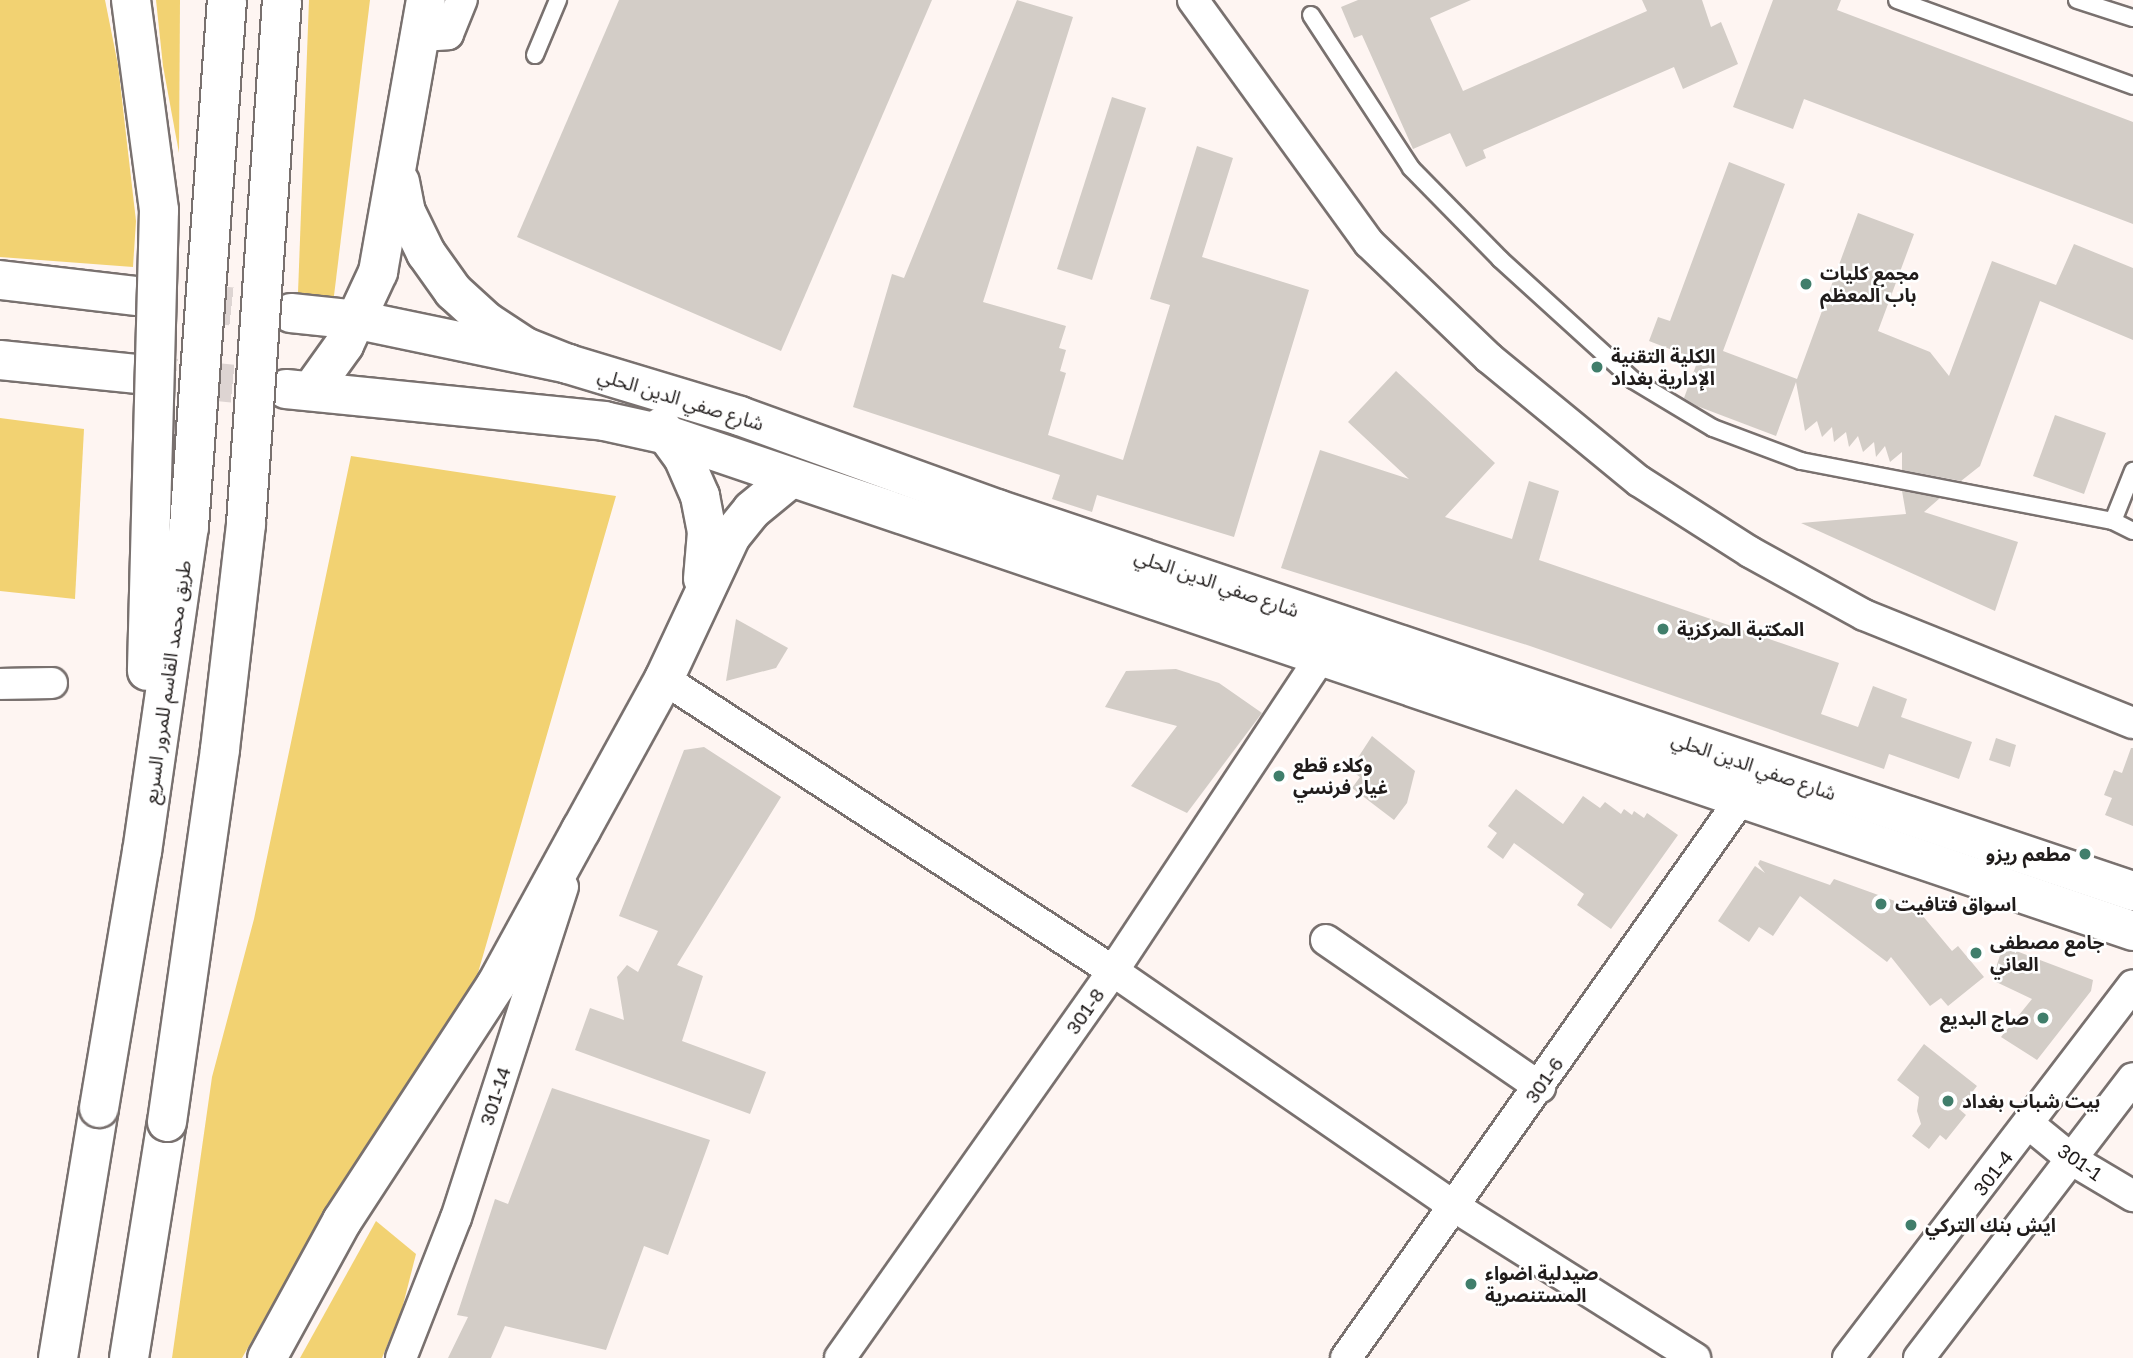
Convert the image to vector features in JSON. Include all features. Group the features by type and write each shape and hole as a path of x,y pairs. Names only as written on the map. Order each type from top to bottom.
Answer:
{"main road":[{"path":"131,0 159,210 142,852"},
{"name":"طريق محمد القاسم للمرور السريع","path":"58,1358 142,852 189,527 227,0"},
{"path":"129,1358 167,1122 220,749 246,524 282,0"},
{"path":"358,320 377,272 424,18"},
{"path":"398,168 406,212 426,253 453,291 487,322 525,347 568,364 633,402 667,435 683,457 700,496 707,532 702,592"},
{"path":"0,280 136,296"},
{"name":"شارع صفي الدين الحلي","path":"291,313 358,320 568,364 740,416 1037,522 2133,891"},
{"name":"شارع صفي الدين الحلي","path":"358,320 299,390 604,421 667,435 2133,931"},
{"path":"0,360 138,374"},
{"path":"267,1358 342,1221 496,985 664,679 702,592 731,536 751,510 791,478"}],"street":[{"path":"424,18 448,34 462,0"},
{"path":"1192,0 1369,243 1489,358 1628,473 1750,552 1864,615 2133,723"},
{"name":"301-8","path":"840,1358 1113,971 1320,657"},
{"path":"664,679 1113,971 1455,1207 1695,1358"},
{"path":"0,684 52,684"},
{"name":"301-6","path":"1346,1358 1540,1087 1740,800"},
{"name":"301-14","path":"401,1358 456,1218 581,830"},
{"path":"1326,940 1540,1087"},
{"name":"301-4","path":"1848,1358 2030,1125 2133,985"},
{"path":"1919,1358 2074,1161 2133,1079"},
{"name":"301-1","path":"2030,1125 2074,1161 2133,1196"}],"lane":[{"path":"535,55 558,0"},
{"path":"1897,0 2133,86"},
{"path":"2077,0 2133,19"},
{"path":"1311,15 1411,168 1500,259 1633,380 1713,428 1801,461 2113,521 2133,531"},
{"path":"2113,521 2133,471"}],"shaded area":[{"path":"0,0 105,0 118,65 136,221 133,267 0,257"},
{"path":"156,0 180,0 179,153 163,66"},
{"path":"309,0 370,0 333,304 298,293"},
{"path":"0,418 84,429 75,599 0,591"},
{"path":"351,456 616,496 471,997 315,1230 242,1358 172,1358 212,1077 254,919"},
{"path":"376,1221 416,1254 402,1309 382,1358 300,1358"}],"building":[{"path":"619,0 932,0 781,351 517,237"},
{"path":"1017,0 1073,17 983,302 1066,326 1059,348 1066,350 1060,371 1066,373 1048,435 1123,460 1170,305 1150,299 1197,146 1233,158 1202,257 1309,290 1234,537 1097,495 1092,512 1052,499 1060,475 853,407 892,274 904,278"},
{"path":"1358,0 1471,0 1430,18 1463,91 1647,11 1642,0 1702,0 1711,27 1721,22 1738,64 1683,89 1674,67 1483,150 1486,158 1466,167 1450,133 1413,149 1362,35 1354,38 1341,7"},
{"path":"1773,0 1841,0 1837,10 2133,122 2133,224 1804,99 1793,129 1733,107"},
{"path":"1112,97 1146,108 1092,280 1057,269"},
{"path":"1729,162 1785,184 1723,351 1797,379 1858,213 1914,234 1878,331 1930,352 1949,376 1992,261 2056,285 2074,244 2133,268 2133,340 2040,301 1980,466 1961,481 1902,470 1902,452 1890,462 1885,446 1876,457 1874,442 1863,452 1858,436 1849,447 1846,432 1834,442 1832,427 1822,437 1817,421 1805,431 1796,382 1776,436 1697,406 1684,398 1698,360 1649,341 1658,317 1670,321"},
{"path":"1396,371 1495,463 1445,517 1512,539 1529,481 1559,491 1539,560 1839,663 1821,714 1858,727 1873,686 1907,699 1901,717 1972,742 1959,779 1889,754 1884,769 1530,646 1281,568 1320,450 1409,479 1348,422"},
{"path":"2055,415 2106,433 2084,494 2033,476"},
{"path":"1902,491 1940,498 1924,512 2018,542 1995,611 1801,523 1906,514"},
{"path":"736,619 788,648 776,668 726,681"},
{"path":"1176,669 1219,683 1262,713 1187,813 1131,786 1177,726 1105,707 1126,671"},
{"path":"1372,736 1415,771 1407,803 1394,820 1352,788 1360,777 1350,770"},
{"path":"1996,738 2016,745 2010,767 1989,760"},
{"path":"704,747 781,797 677,965 703,976 682,1041 766,1072 750,1114 575,1050 590,1008 624,1020 617,977 627,965 638,972 658,931 619,916 684,750"},
{"path":"2131,748 2133,826 2105,815 2112,798 2104,795 2114,770 2122,773"},
{"path":"1516,789 1563,824 1583,796 1600,808 1605,802 1621,814 1624,809 1632,815 1634,811 1644,818 1647,813 1678,835 1611,929 1577,905 1584,894 1514,843 1503,859 1487,847 1497,833 1488,826"},
{"path":"1760,860 1830,885 1834,879 1917,909 1952,951 1958,946 1984,977 1948,1006 1941,998 1930,1006 1891,957 1887,962 1800,896 1773,936 1759,927 1749,942 1718,921 1755,866 1765,873 1758,864"},
{"name":"صاج البديع","path":"2003,946 2093,980 2091,991 2037,1060 2001,1037 2032,999 1992,980"},
{"path":"1924,1044 1977,1086 1959,1109 1966,1115 1946,1140 1940,1135 1929,1149 1912,1136 1921,1124 1917,1111 1919,1097 1897,1080"},
{"path":"552,1088 710,1140 668,1255 644,1246 606,1350 505,1326 491,1358 448,1358 468,1317 457,1315 495,1199 508,1204"}],"tunnel":[{"path":"137,296 291,313"},
{"path":"138,374 286,389"}],"place":[{"name":"مجمع كليات باب المعظم","path":"1806,284"},
{"name":"الكلية التقنية الإدارية بغداد","path":"1597,367"},
{"name":"المكتبة المركزية","path":"1663,629"},
{"name":"وكلاء قطع غيار فرنسي","path":"1279,776"},
{"name":"مطعم ريزو","path":"2085,854"},
{"name":"اسواق فتافيت","path":"1881,904"},
{"name":"جامع مصطفى العاني","path":"1976,953"},
{"name":"صاج البديع","path":"2043,1018"},
{"name":"بيت شباب بغداد","path":"1948,1101"},
{"name":"ايش بنك التركي","path":"1911,1225"},
{"name":"صيدلية اضواء المستنصرية","path":"1471,1284"}]}
